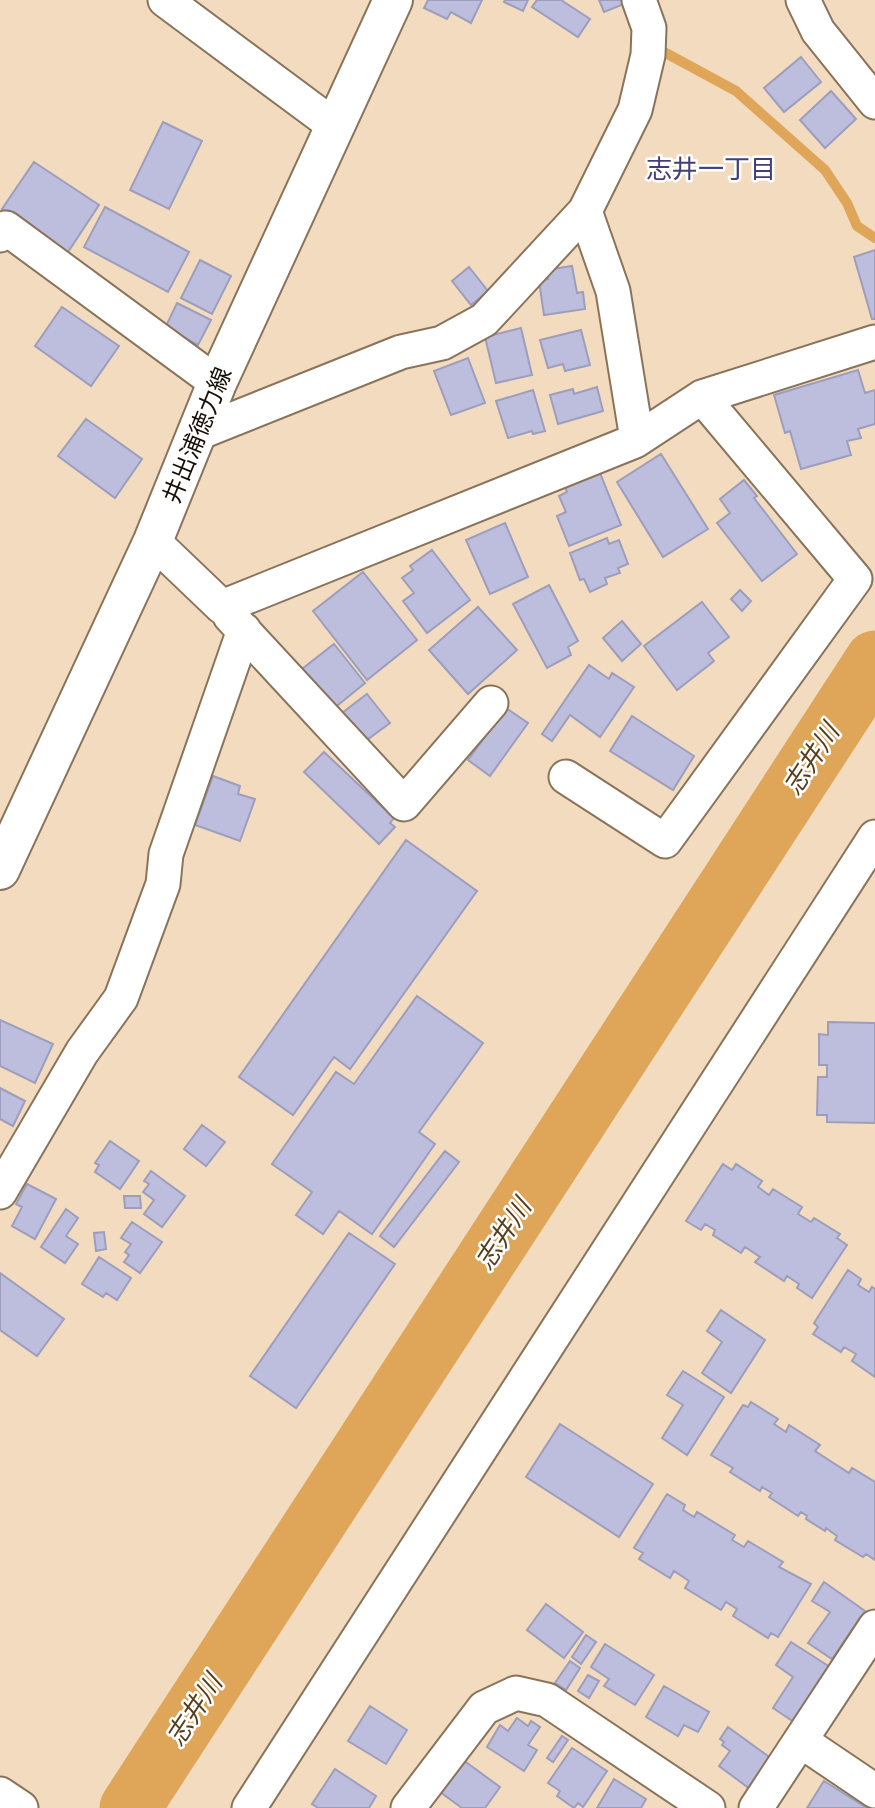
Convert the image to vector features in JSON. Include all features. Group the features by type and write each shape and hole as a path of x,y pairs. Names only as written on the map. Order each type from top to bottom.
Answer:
{"main road":[{"name":"井出浦徳力線","path":"0,870 153,541 217,383 393,0"}],"street":[{"path":"165,0 336,127"},
{"path":"197,433 401,352 442,343 484,320 585,211 635,110 648,55 649,28 639,0"},
{"path":"803,0 818,31 875,102"},
{"path":"585,211 613,291 636,433 635,441"},
{"path":"0,234 6,228 217,383"},
{"path":"222,607 635,441 702,397 875,342"},
{"path":"566,777 665,841 855,579 702,397"},
{"path":"153,541 222,607 404,804 491,703"},
{"path":"0,1192 82,1052 121,998 163,884 166,854 244,631"},
{"path":"248,1808 875,837"},
{"path":"756,1808 875,1627"},
{"path":"408,1808 484,1708 516,1693 547,1700 708,1808"},
{"path":"800,1741 875,1791"},
{"path":"0,1794 22,1808"}],"building":[{"path":"428,0 482,0 471,23 451,12 447,19 424,8"},
{"path":"528,0 523,11 504,2"},
{"path":"537,0 561,0 590,19 578,37 532,7"},
{"path":"599,0 622,0 624,4 604,12"},
{"path":"801,57 821,82 784,112 764,88"},
{"path":"831,91 856,119 825,148 800,120"},
{"path":"163,122 202,141 169,209 130,190"},
{"path":"34,162 99,205 68,252 2,209"},
{"path":"105,207 189,252 168,292 84,247"},
{"path":"875,250 875,319 872,319 854,257"},
{"path":"200,260 231,276 212,314 181,298"},
{"path":"572,266 577,293 583,292 585,309 544,315 539,281 548,279 546,270"},
{"path":"469,267 488,291 471,305 452,281"},
{"path":"177,303 211,320 198,345 165,328"},
{"path":"62,307 119,346 91,386 35,346"},
{"path":"521,328 532,375 496,383 485,337"},
{"path":"581,330 590,365 565,371 563,364 548,368 540,340"},
{"path":"468,358 485,403 451,415 434,371"},
{"path":"858,370 865,393 875,390 875,424 858,429 861,438 847,441 851,455 801,469 790,431 785,433 774,395"},
{"path":"597,387 603,411 558,424 550,395 573,389 574,394"},
{"path":"533,390 545,431 533,434 532,431 508,438 496,401"},
{"path":"86,419 142,459 115,498 58,456"},
{"path":"661,454 708,529 663,557 617,482"},
{"path":"600,473 621,525 569,546 557,516 566,512 559,496 567,492 565,487"},
{"path":"744,480 757,496 754,498 797,554 762,581 717,523 730,513 720,499"},
{"path":"505,523 528,577 490,594 466,540"},
{"path":"607,538 609,544 619,540 628,564 618,568 620,573 605,578 607,584 590,592 584,579 580,580 570,553"},
{"path":"432,550 470,600 427,633 403,601 414,593 402,578 413,570 410,566"},
{"path":"363,572 417,640 367,680 313,611"},
{"path":"549,585 578,641 568,647 571,655 547,668 513,604"},
{"path":"740,590 751,601 742,611 731,599"},
{"path":"702,602 729,637 708,653 714,661 677,690 644,646"},
{"path":"478,607 517,650 468,694 429,650"},
{"path":"622,621 641,644 622,661 603,638"},
{"path":"334,644 365,683 333,709 302,669"},
{"path":"589,665 609,679 612,673 634,687 600,737 570,715 552,741 542,734"},
{"path":"367,694 390,723 364,742 342,713"},
{"path":"506,708 528,723 490,776 468,760"},
{"path":"632,716 694,756 673,790 610,751"},
{"path":"324,752 394,818 390,823 395,827 379,844 304,772"},
{"path":"213,776 240,786 238,794 255,799 240,841 195,825"},
{"path":"406,840 477,891 350,1069 334,1057 293,1115 239,1077"},
{"path":"417,996 483,1043 419,1132 435,1144 372,1234 339,1211 323,1234 296,1215 312,1192 272,1164 336,1072 354,1084"},
{"path":"0,1020 53,1044 35,1083 0,1066"},
{"path":"828,1022 875,1023 875,1123 827,1122 827,1115 817,1115 818,1077 827,1077 827,1065 819,1065 819,1034 828,1035"},
{"path":"0,1088 25,1101 13,1126 0,1119"},
{"path":"202,1125 225,1142 206,1166 184,1149"},
{"path":"110,1141 139,1161 120,1189 95,1172 99,1165 95,1163"},
{"path":"445,1151 459,1162 394,1247 380,1236"},
{"path":"723,1164 732,1170 736,1164 762,1181 758,1187 769,1195 773,1189 802,1207 798,1214 811,1222 814,1218 840,1234 837,1238 847,1245 812,1298 797,1288 799,1284 787,1276 784,1281 755,1262 760,1257 745,1247 741,1253 713,1235 715,1230 705,1224 701,1230 686,1221"},
{"path":"151,1171 185,1196 162,1227 144,1214 154,1200 143,1192 149,1184 144,1181"},
{"path":"27,1184 56,1199 35,1239 12,1226 22,1207 16,1204"},
{"path":"124,1196 140,1196 141,1208 125,1208"},
{"path":"66,1209 78,1218 66,1236 78,1244 65,1263 41,1247"},
{"path":"132,1222 162,1242 140,1273 124,1262 129,1255 125,1252 131,1244 121,1238"},
{"path":"104,1232 106,1249 96,1251 94,1233"},
{"path":"349,1233 395,1264 296,1408 250,1376"},
{"path":"99,1257 131,1278 117,1300 106,1293 103,1297 82,1284"},
{"path":"848,1270 861,1279 858,1285 869,1292 872,1287 875,1289 875,1377 852,1361 856,1354 844,1347 841,1352 813,1334 818,1327 814,1323"},
{"path":"0,1273 64,1319 37,1356 0,1330"},
{"path":"721,1310 765,1340 731,1393 702,1373 722,1342 707,1331"},
{"path":"683,1371 724,1397 687,1455 662,1438 683,1405 667,1395"},
{"path":"751,1402 778,1419 774,1424 786,1432 789,1425 820,1445 815,1451 849,1473 852,1468 875,1482 875,1560 866,1554 863,1557 835,1540 837,1536 826,1528 825,1531 806,1519 807,1516 801,1512 798,1516 769,1497 772,1493 762,1487 760,1491 730,1472 733,1468 711,1455 743,1405 748,1407"},
{"path":"560,1424 653,1484 619,1537 526,1477"},
{"path":"667,1494 685,1505 683,1510 694,1517 697,1512 735,1535 732,1540 744,1547 748,1541 783,1562 779,1567 811,1584 778,1637 771,1633 768,1638 733,1616 737,1609 726,1602 721,1610 685,1588 689,1581 674,1571 670,1578 639,1559 643,1553 634,1548"},
{"path":"824,1582 865,1611 832,1659 808,1643 830,1612 812,1601"},
{"path":"546,1604 583,1632 564,1658 527,1630"},
{"path":"586,1635 596,1642 581,1664 572,1657"},
{"path":"791,1642 830,1667 794,1722 773,1708 793,1677 776,1665"},
{"path":"605,1644 654,1675 635,1705 604,1686 609,1679 591,1667"},
{"path":"570,1661 580,1668 566,1690 555,1683"},
{"path":"588,1675 599,1681 589,1698 578,1691"},
{"path":"664,1686 709,1712 698,1732 684,1725 678,1736 646,1717"},
{"path":"370,1706 407,1730 386,1764 348,1741"},
{"path":"517,1718 528,1726 531,1721 540,1727 528,1745 537,1750 524,1771 487,1747 500,1725 508,1731"},
{"path":"728,1727 772,1759 750,1789 719,1766 730,1751 722,1745 724,1742 720,1739"},
{"path":"562,1736 568,1740 553,1762 547,1758"},
{"path":"572,1748 607,1771 583,1807 578,1803 574,1808 557,1796 560,1791 548,1783"},
{"path":"459,1757 500,1787 485,1808 462,1808 436,1789"},
{"path":"335,1769 376,1796 369,1808 318,1808 312,1804"},
{"path":"614,1779 646,1799 641,1808 597,1808"},
{"path":"824,1781 867,1808 807,1808"}],"waterway":[{"path":"664,52 736,91 825,170 847,203 857,226 875,238"},
{"name":"志井川","path":"130,1808 875,661"}],"district":[{"name":"志井一丁目","path":"711,169"}]}
